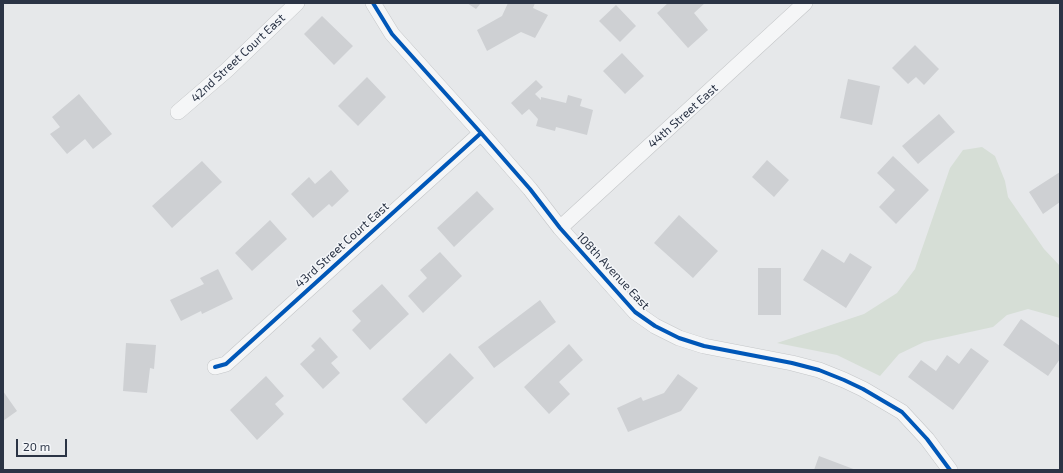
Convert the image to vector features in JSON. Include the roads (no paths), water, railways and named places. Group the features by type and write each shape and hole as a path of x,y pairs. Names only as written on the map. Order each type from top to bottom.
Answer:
{"street":[{"name":"42nd Street Court East","path":"178,112 227,70 297,3"},
{"name":"108th Avenue East","path":"373,3 392,34 530,189 560,228 636,312 655,326 679,338 704,346 792,363 819,370 863,389 902,412 927,439 950,470"},
{"name":"44th Street East","path":"560,228 805,3"},
{"name":"43rd Street Court East","path":"215,367 226,364 481,133"}]}
